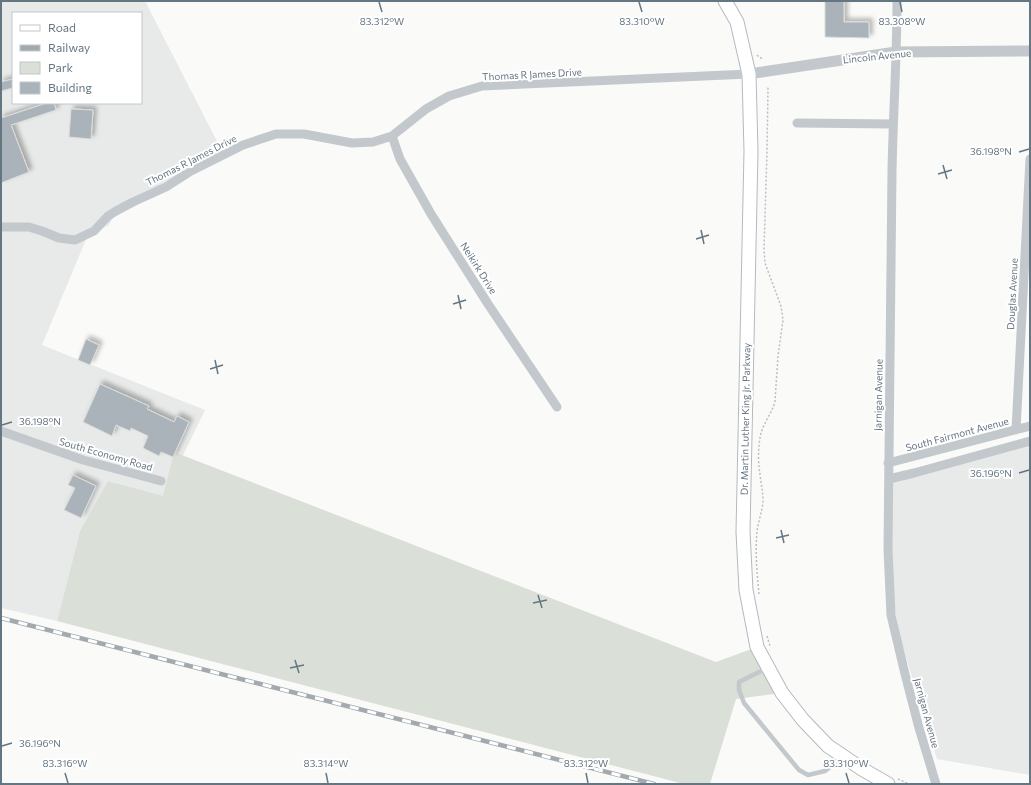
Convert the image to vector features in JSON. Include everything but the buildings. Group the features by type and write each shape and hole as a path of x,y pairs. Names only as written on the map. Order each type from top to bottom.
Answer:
{"main road":[{"name":"Dr. Martin Luther King Jr. Parkway","path":"725,1 737,22 749,74 751,151 743,532 746,590 757,646 782,693 803,720 828,746 862,769 892,781"}],"street":[{"name":"Jarnigan Avenue","path":"897,1 893,124 888,550 892,615 902,663 919,728 936,784"},
{"name":"Lincoln Avenue","path":"749,74 896,52 1030,51"},
{"name":"Thomas R James Drive","path":"1,227 29,228 42,231 59,238 76,240 94,231 108,216 116,211 166,187 191,171 243,145 276,134 304,134 352,143 373,142 392,136 426,109 449,96 482,86 749,74"},
{"path":"797,123 893,124"},
{"name":"Neikirk Drive","path":"392,136 400,159 431,214 488,304 557,406"},
{"name":"Douglas Avenue","path":"1016,430 1030,159"},
{"name":"South Fairmont Avenue","path":"888,463 1030,426"},
{"name":"South Economy Road","path":"1,431 83,460 161,481"},
{"path":"889,479 1030,441"}],"lane":[{"path":"768,669 740,682 739,690 744,703 799,770 808,775 825,771 843,757"}],"path":[{"path":"759,594 757,532 763,503 763,491 759,473 759,449 761,433 775,401 778,356 783,320 781,306 765,262 764,250 768,87"},
{"path":"767,636 770,647"},
{"path":"892,781 909,784"}],"shaded area":[{"path":"1,1 145,1 222,151 119,208 109,225 87,237 42,345 205,410 163,497 109,481 80,531 57,621 1,608"},
{"path":"1030,440 1030,775 937,759 901,641 894,605 889,479"}],"green space":[{"path":"174,452 716,662 757,647 782,693 736,699 710,784 684,784 57,621 80,531 108,481 163,496"}],"railway":[{"path":"1,618 654,784"}]}
